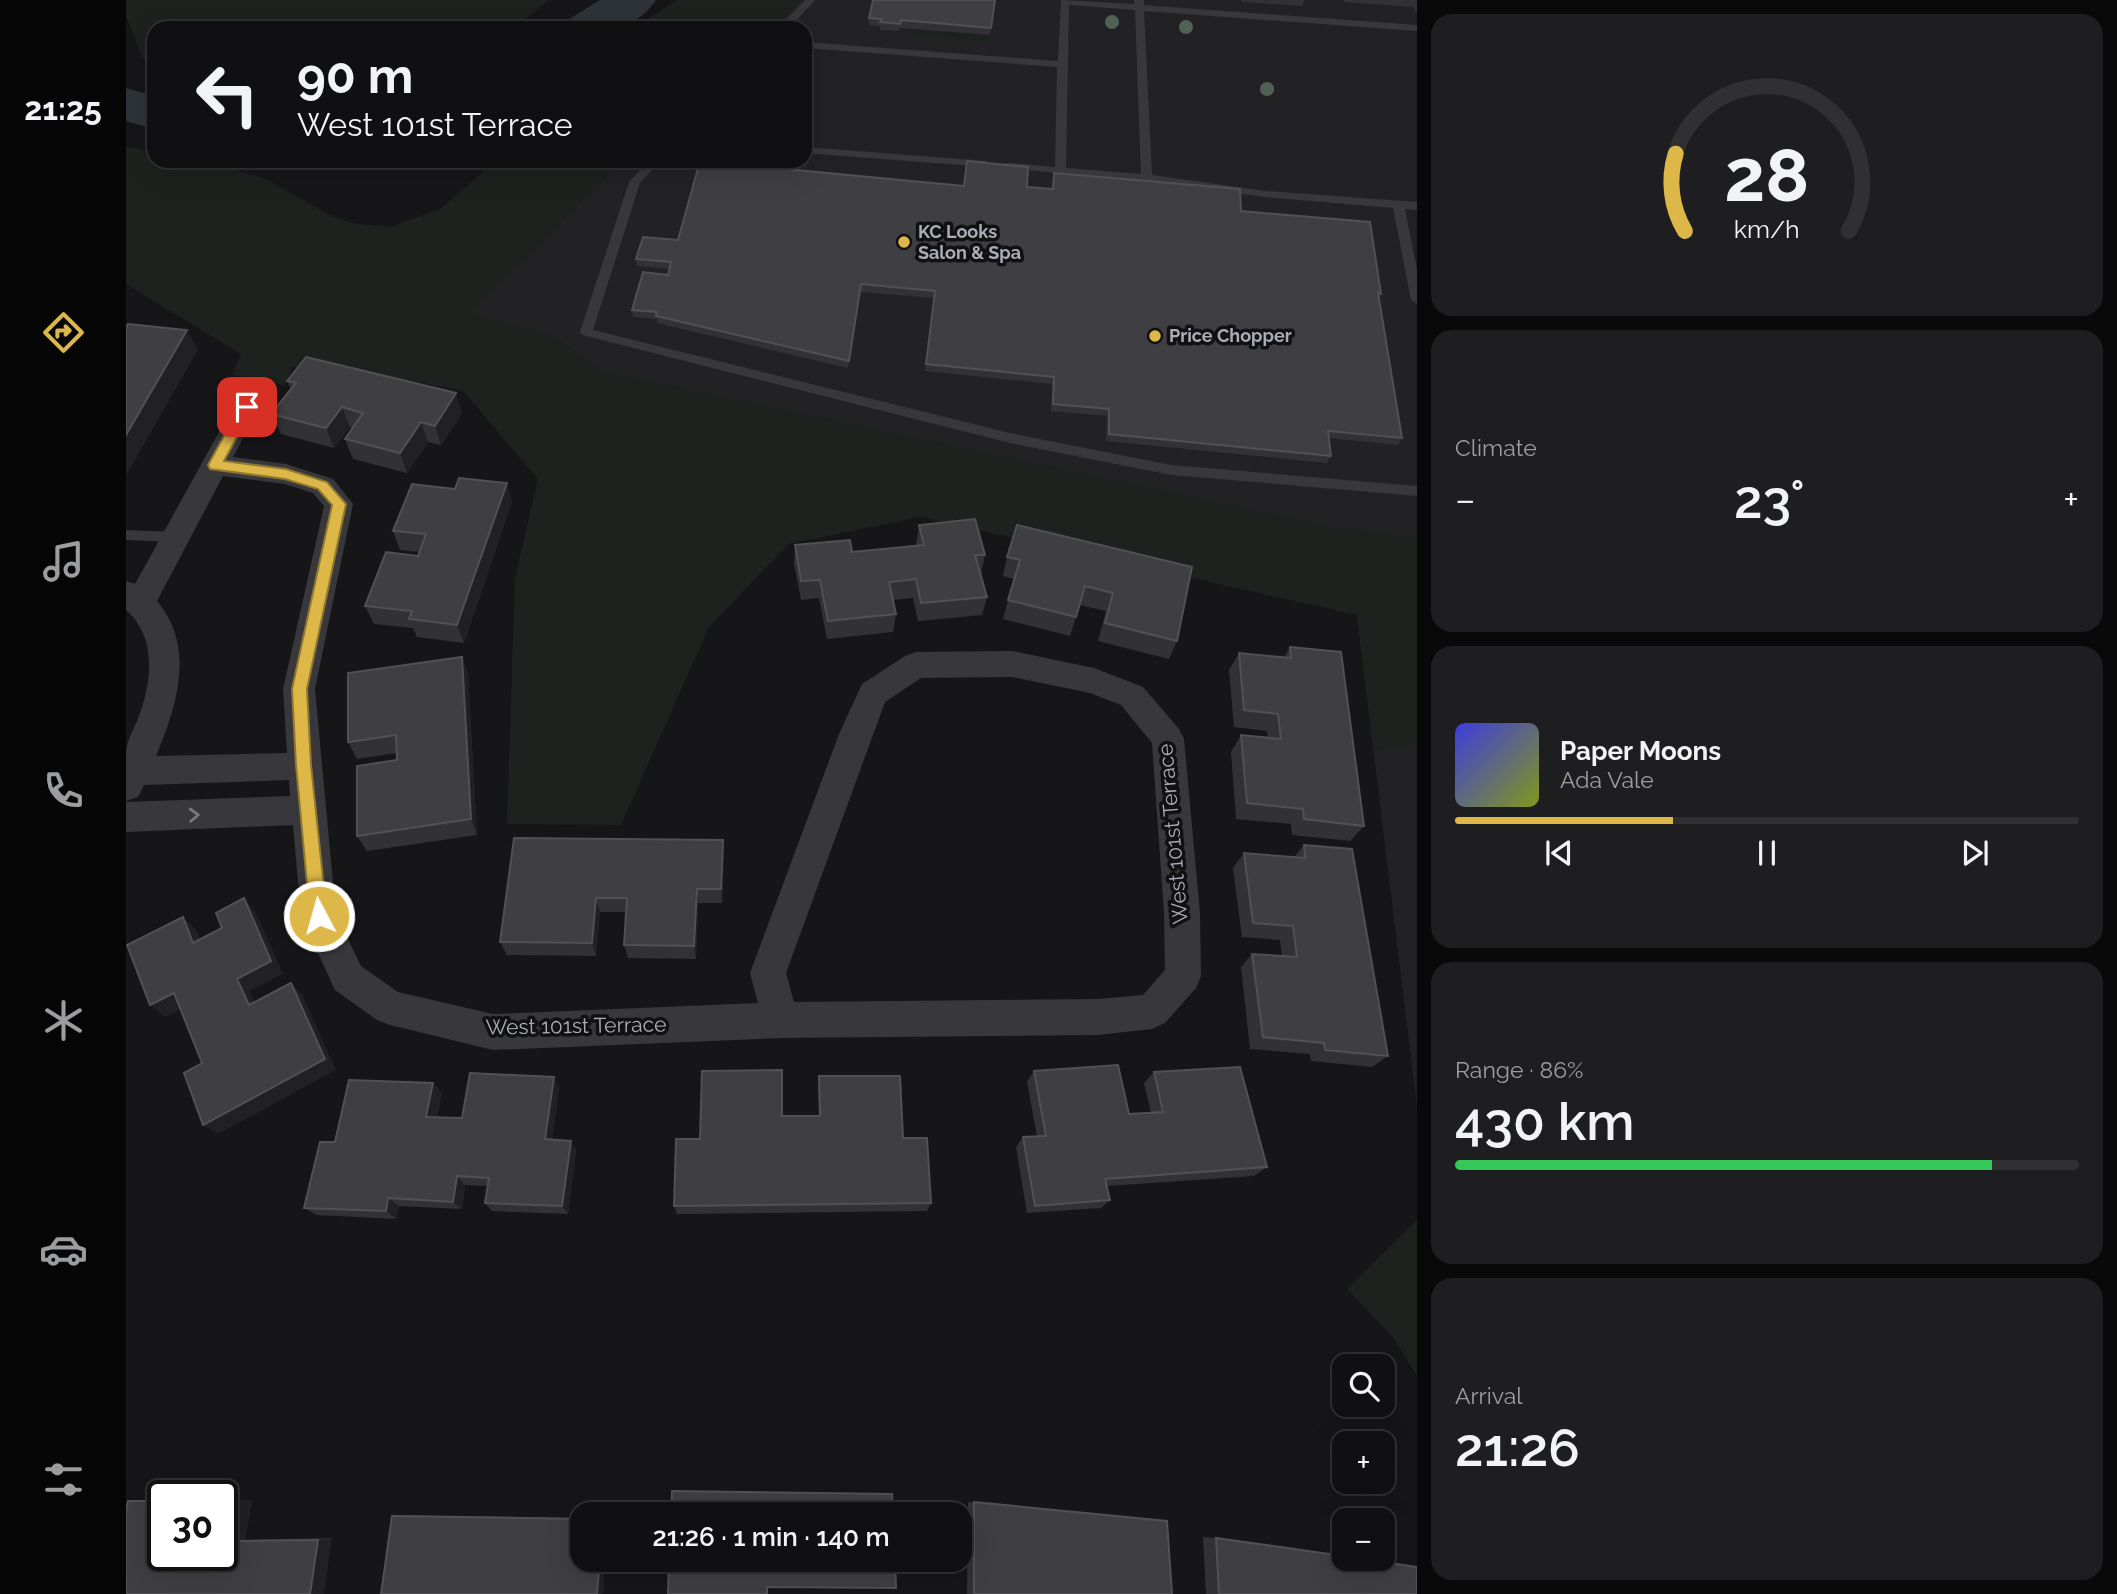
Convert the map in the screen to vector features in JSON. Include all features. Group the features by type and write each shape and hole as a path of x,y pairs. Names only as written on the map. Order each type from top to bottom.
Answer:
{"street":[{"path":"130,779 147,745 165,682 161,632 133,598 176,537 257,387"},
{"name":"West 101st Terrace","path":"215,465 286,474 323,486 339,504 299,689 308,810 319,916 348,978 390,1008 493,1031 781,1020 1098,1017 1152,1011 1183,976 1182,913 1168,739 1132,696 1094,681 1012,664 915,665 873,693 855,734 768,973 781,1020"},
{"path":"130,779 304,765"},
{"path":"126,817 308,810"}],"lane":[{"path":"790,21 810,0"},
{"path":"1060,170 1063,1 1140,4 1417,28"},
{"path":"1140,4 1147,178"},
{"path":"812,46 1063,64"},
{"path":"812,151 1060,170 1147,178 1265,194 1417,206"},
{"path":"648,168 635,182 586,332 1010,438 1171,470 1417,491"},
{"path":"1398,204 1417,300"},
{"path":"126,535 176,537"}],"shaded area":[{"path":"126,0 549,0 523,21 147,21 147,61 143,59 126,15"},
{"path":"677,0 799,0 780,21 644,21"},
{"path":"778,0 1417,0 1417,1107 1349,551 426,339 470,311 615,168 812,168 812,21 757,21"},
{"path":"900,28 990,35 989,42 880,32"},
{"path":"126,146 147,150 147,168 229,168 266,179 330,215 352,223 390,227 440,209 488,168 615,168 470,312 548,333 602,370 1335,526 1411,535 1417,540 1417,746 1374,751 1357,615 920,517 789,544 709,627 621,825 507,824 515,578 538,479 463,391 371,373 293,367 284,385 232,375 241,354 126,284"},
{"path":"1417,1220 1417,1376 1392,1336 1347,1289"}],"building":[{"path":"873,0 995,0 991,28 901,20 900,24 880,22 882,19 869,18"},
{"name":"Price Chopper","path":"967,161 1028,167 1027,187 1053,189 1054,173 1240,189 1241,211 1370,222 1381,294 1378,293 1402,438 1328,431 1331,456 1109,434 1109,409 1053,404 1054,377 926,364 935,291 861,284 849,361 656,316 657,312 632,310 643,272 668,275 671,262 636,259 643,237 678,240 698,168 774,168 964,186"},
{"path":"128,324 187,330 126,435 126,327"},
{"path":"306,357 456,393 435,426 421,422 400,453 345,439 363,413 342,407 326,428 271,414 296,383 287,381"},
{"path":"459,478 507,483 457,625 409,619 412,611 365,606 386,552 418,556 426,534 393,531 412,484 455,489"},
{"path":"975,519 985,555 975,555 987,597 921,603 916,579 889,582 896,614 828,621 820,580 801,581 795,545 850,540 852,552 924,545 919,525"},
{"path":"1017,525 1192,567 1177,641 1105,623 1113,593 1085,586 1076,617 1008,600 1020,560 1007,557"},
{"path":"1290,647 1341,652 1364,826 1304,819 1303,809 1247,803 1241,735 1281,739 1278,714 1244,710 1239,653 1291,658"},
{"path":"462,657 471,819 357,836 357,766 397,760 396,735 348,742 348,673"},
{"path":"514,838 723,840 721,889 697,889 694,946 624,945 627,898 596,898 592,943 500,942"},
{"path":"1304,845 1352,849 1388,1056 1325,1050 1324,1043 1263,1037 1252,954 1297,957 1293,926 1253,923 1244,853 1305,858"},
{"path":"244,898 271,961 237,979 249,1005 291,983 325,1059 203,1125 184,1073 202,1063 174,993 150,1005 127,945 183,917 193,943 222,928 216,913"},
{"path":"1118,1065 1129,1114 1163,1112 1154,1072 1240,1067 1267,1167 1105,1179 1110,1200 1035,1206 1023,1137 1046,1136 1034,1071"},
{"path":"782,1070 782,1116 820,1116 819,1076 900,1076 903,1138 927,1138 931,1203 674,1206 676,1139 700,1139 702,1071"},
{"path":"470,1073 554,1077 545,1139 571,1141 562,1206 485,1203 489,1178 457,1176 453,1202 388,1198 386,1211 304,1208 320,1142 335,1142 349,1080 433,1083 426,1117 462,1118"},
{"path":"672,1491 892,1494 892,1502 672,1502"},
{"path":"128,1501 147,1501 147,1571 238,1571 238,1541 318,1540 310,1594 126,1594"},
{"path":"974,1502 1167,1521 1172,1594 974,1594"},
{"path":"392,1516 570,1519 570,1572 599,1572 597,1594 381,1594"},
{"path":"1216,1538 1332,1554 1332,1571 1395,1571 1395,1564 1417,1567 1417,1594 1219,1594"},
{"path":"669,1572 895,1572 896,1588 767,1587 767,1594 668,1594"}],"waterway":[{"path":"599,21 633,0"},
{"path":"126,103 147,111"}],"place":[{"name":"KC Looks Salon & Spa","path":"904,242"},
{"name":"Price Chopper","path":"1155,336"}],"route":[{"path":"247,407 215,465 286,474 323,486 339,504 299,689 319,916"}]}
